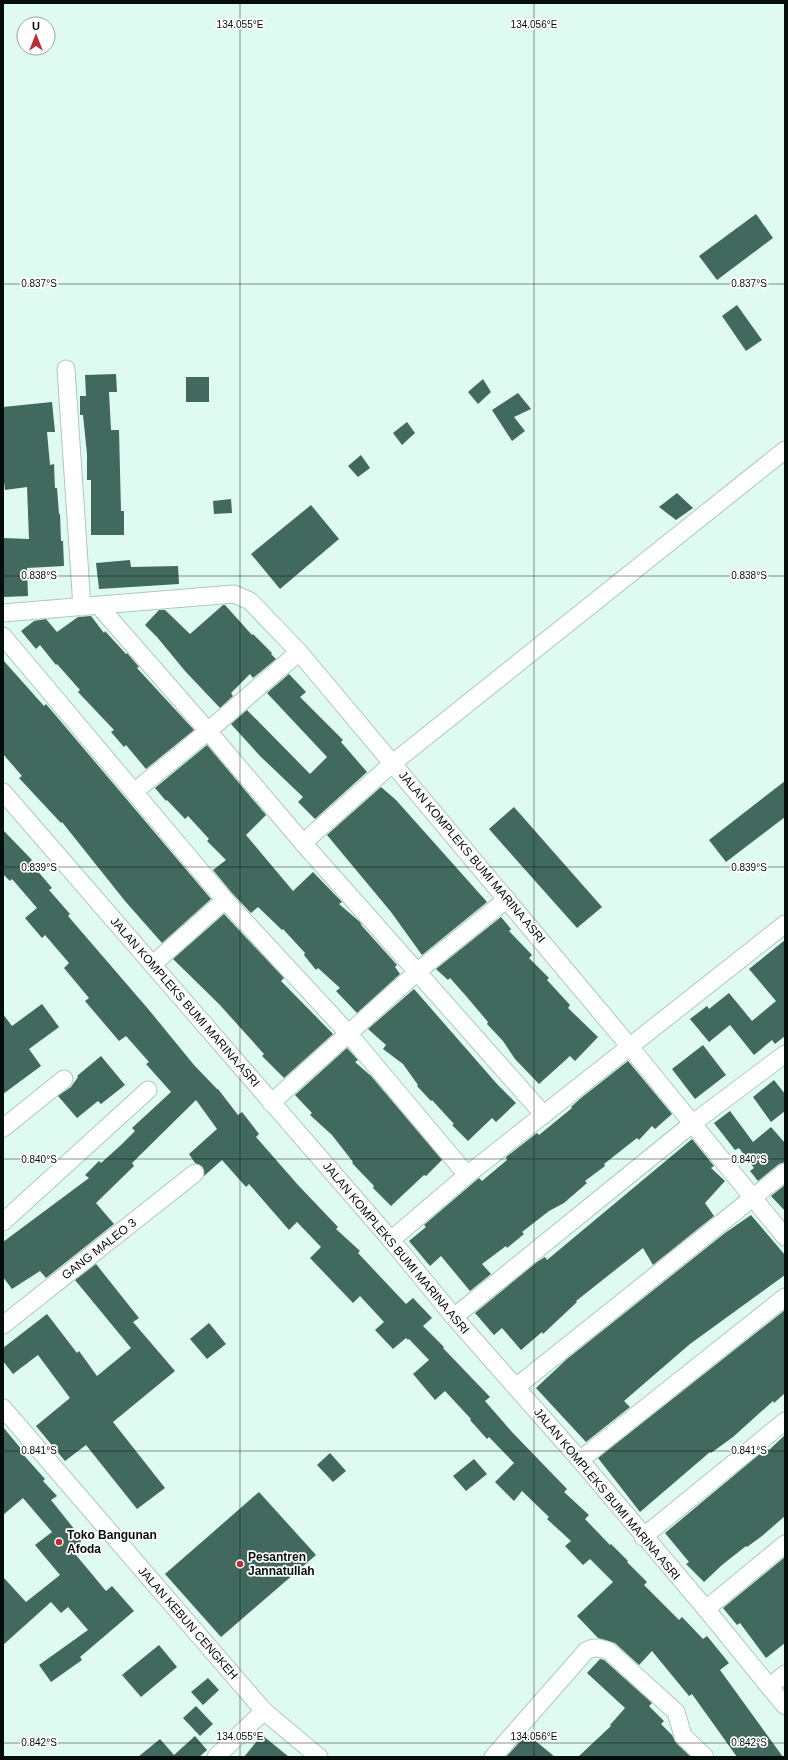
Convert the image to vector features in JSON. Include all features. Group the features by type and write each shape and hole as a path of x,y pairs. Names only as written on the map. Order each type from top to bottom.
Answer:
{"street":[{"path":"66,369 82,607"},
{"path":"303,843 392,763 785,450"},
{"name":"JALAN KOMPLEKS BUMI MARINA ASRI","path":"3,613 234,594 250,601 299,652 507,899 693,1123 785,1237"},
{"path":"99,606 303,843 544,1115"},
{"path":"3,636 224,900 348,1033 467,1175"},
{"path":"134,792 208,731 299,652"},
{"name":"JALAN KOMPLEKS BUMI MARINA ASRI","path":"3,792 391,1240 454,1317 580,1460 643,1537 706,1609 785,1706"},
{"path":"271,1103 417,972 507,899"},
{"path":"153,964 224,900"},
{"path":"391,1240 467,1175 785,924"},
{"path":"454,1317 693,1123 785,1054"},
{"path":"3,1128 64,1079"},
{"path":"3,1222 148,1090"},
{"path":"516,1387 785,1172"},
{"name":"GANG MALEO 3","path":"3,1325 195,1173"},
{"path":"580,1460 785,1298"},
{"name":"JALAN KEBUN CENGKEH","path":"3,1408 264,1711 318,1757"},
{"path":"643,1537 785,1421"},
{"path":"706,1609 785,1544"},
{"path":"493,1757 586,1651 591,1648 599,1648 609,1651 676,1712 683,1736 705,1757"},
{"path":"769,1687 785,1674"},
{"path":"216,1757 264,1711"}],"building":[{"path":"756,214 773,238 717,280 699,256"},
{"path":"737,305 762,340 746,351 722,316"},
{"path":"116,374 117,392 109,392 111,430 119,430 121,511 124,511 124,535 91,535 91,480 87,480 87,454 83,415 80,415 80,396 86,396 85,375"},
{"path":"186,377 209,377 209,402 186,402"},
{"path":"483,379 491,392 478,404 468,392"},
{"path":"518,393 531,409 514,417 525,431 512,441 492,410"},
{"path":"52,402 55,432 47,432 50,465 54,464 55,488 57,488 60,514 61,541 63,541 64,566 27,568 28,596 3,597 3,538 29,539 27,487 5,490 3,475 3,407"},
{"path":"407,422 415,433 402,445 393,433"},
{"path":"361,455 370,468 358,477 348,466"},
{"path":"677,493 693,508 676,520 659,507"},
{"path":"231,499 232,513 214,514 213,501"},
{"path":"311,505 339,539 280,589 251,554"},
{"path":"130,560 131,567 178,566 179,584 99,589 96,563"},
{"path":"223,605 225,605 252,635 253,634 272,653 271,654 276,659 253,678 250,674 231,693 233,696 220,708 145,625 159,610 165,610 190,634"},
{"path":"91,616 104,633 105,631 126,654 127,653 139,667 137,668 194,730 146,769 126,745 124,747 111,732 114,730 78,692 80,690 57,664 56,665 40,645 36,649 21,631 34,621 46,619 57,632 78,617"},
{"path":"3,660 44,706 46,704 211,899 162,943 125,901 62,822 61,823 19,778 22,776 3,754"},
{"path":"289,674 306,692 300,697 343,740 341,742 367,772 315,819 298,802 303,797 260,756 231,724 247,710 310,774 327,757 267,693"},
{"path":"207,745 266,815 246,835 293,891 313,872 342,902 339,904 360,922 397,965 395,967 400,974 357,1013 336,991 340,988 318,968 316,970 304,955 305,953 283,929 282,930 258,907 251,913 232,893 213,870 226,860 207,841 209,839 188,816 185,819 155,788"},
{"path":"785,781 785,817 726,862 709,840"},
{"path":"381,787 396,800 487,902 422,955 391,912 327,835"},
{"path":"514,807 602,907 577,928 489,829"},
{"path":"3,830 32,860 30,862 52,888 49,890 70,914 68,916 194,1065 218,1089 238,1115 242,1112 259,1134 256,1137 298,1185 338,1227 336,1229 360,1251 358,1253 406,1304 413,1298 432,1318 423,1326 490,1397 485,1401 511,1431 567,1489 564,1492 589,1515 585,1519 628,1561 627,1562 647,1582 644,1585 679,1620 682,1617 703,1639 707,1636 729,1663 720,1670 783,1757 737,1757 692,1694 689,1696 652,1651 639,1665 615,1643 598,1638 577,1616 613,1582 590,1559 583,1565 565,1546 571,1541 547,1519 549,1517 522,1491 514,1501 495,1482 514,1463 489,1437 487,1439 445,1391 435,1400 413,1374 429,1360 409,1339 408,1340 406,1338 393,1349 375,1330 384,1322 360,1296 353,1303 310,1258 321,1247 297,1222 289,1230 249,1184 246,1187 222,1160 204,1176 203,1167 195,1163 189,1154 217,1129 196,1100 132,1163 134,1166 96,1203 114,1224 46,1278 40,1271 12,1289 3,1277 3,1242 89,1178 85,1175 99,1161 101,1163 121,1145 135,1131 132,1128 171,1092 146,1064 149,1062 126,1036 119,1041 85,1001 89,998 64,968 69,963 45,935 42,938 25,918 37,908 12,879 10,881 3,874"},
{"path":"224,914 284,978 281,981 333,1034 284,1078 262,1056 264,1054 219,1004 173,959"},
{"path":"501,917 511,929 509,931 532,955 529,958 549,978 547,980 570,1005 568,1008 598,1037 575,1061 570,1056 539,1084 515,1059 503,1041 487,1024 488,1022 450,978 448,980 436,969"},
{"path":"785,940 785,1036 775,1044 772,1040 754,1055 730,1025 709,1042 690,1019 707,1006 709,1009 729,993 752,1021 776,1001 749,969"},
{"path":"414,989 497,1084 516,1103 496,1122 492,1118 468,1141 452,1125 454,1124 432,1100 431,1101 417,1086 418,1085 403,1064 383,1049 386,1045 368,1029"},
{"path":"42,1004 59,1027 29,1049 41,1066 3,1094 3,1014 12,1026"},
{"path":"703,1045 726,1075 695,1099 672,1069"},
{"path":"347,1048 358,1060 355,1062 371,1076 442,1160 391,1206 373,1188 374,1186 352,1163 353,1162 332,1135 310,1115 312,1113 295,1095"},
{"path":"101,1056 125,1085 101,1104 98,1101 77,1118 58,1096 71,1087 78,1077 77,1076"},
{"path":"628,1061 672,1114 655,1129 652,1126 639,1140 637,1138 604,1164 605,1166 585,1181 587,1183 564,1203 549,1211 522,1232 524,1234 507,1248 506,1246 482,1264 491,1274 470,1291 441,1256 430,1266 409,1241 426,1227 424,1225 479,1178 482,1181 507,1160 506,1157 537,1133 539,1135 572,1108 571,1107 581,1098"},
{"path":"774,1080 785,1094 785,1111 771,1122 753,1097"},
{"path":"730,1111 753,1142 771,1127 785,1143 785,1162 779,1164 758,1181 750,1171 754,1168 739,1148 735,1150 714,1123"},
{"path":"692,1139 714,1166 711,1168 725,1181 705,1203 714,1216 653,1265 643,1248 576,1301 577,1302 543,1334 542,1332 521,1350 502,1328 494,1335 475,1313 537,1262 545,1257 547,1260"},
{"path":"785,1185 785,1211 771,1196"},
{"path":"751,1215 785,1255 785,1275 690,1344 624,1401 630,1407 586,1442 536,1388 567,1359 725,1233"},
{"path":"96,1264 139,1318 133,1322 175,1371 113,1422 165,1488 137,1509 86,1445 65,1461 36,1426 70,1398 38,1355 13,1374 3,1361 3,1348 47,1314 77,1353 79,1351 97,1376 131,1348 75,1280"},
{"path":"785,1310 785,1393 774,1403 773,1401 733,1437 711,1453 710,1452 640,1512 598,1458"},
{"path":"209,1323 226,1344 207,1359 190,1339"},
{"path":"3,1427 22,1450 20,1451 45,1479 43,1481 57,1496 51,1500 83,1540 71,1549 106,1591 112,1586 134,1611 80,1657 82,1660 51,1682 39,1665 88,1630 68,1607 61,1613 51,1602 3,1645 3,1577 26,1602 60,1575 35,1545 52,1532 23,1498 3,1515"},
{"path":"785,1435 785,1516 762,1536 747,1547 746,1546 722,1565 704,1582 686,1564 689,1562 665,1533 767,1448 769,1450"},
{"path":"330,1453 346,1471 333,1482 317,1465"},
{"path":"474,1459 487,1474 466,1491 453,1476"},
{"name":"Pesantren Jannatullah","path":"259,1492 316,1555 221,1637 165,1574"},
{"path":"785,1557 785,1643 766,1658 740,1623 737,1625 723,1608"},
{"path":"159,1645 177,1667 141,1697 122,1675"},
{"path":"600,1659 604,1660 652,1703 649,1706 664,1721 661,1724 672,1735 676,1743 691,1757 578,1757 611,1726 610,1725 625,1708 587,1673"},
{"path":"208,1678 219,1690 203,1705 191,1692"},
{"path":"196,1706 213,1724 200,1736 183,1718"},
{"path":"527,1734 555,1757 506,1757"},
{"path":"262,1735 289,1757 244,1757"},
{"path":"195,1736 207,1750 199,1757 138,1757 160,1739 174,1755"}],"place":[{"name":"Toko Bangunan Afoda","path":"59,1542"},
{"name":"Pesantren Jannatullah","path":"240,1564"}]}
